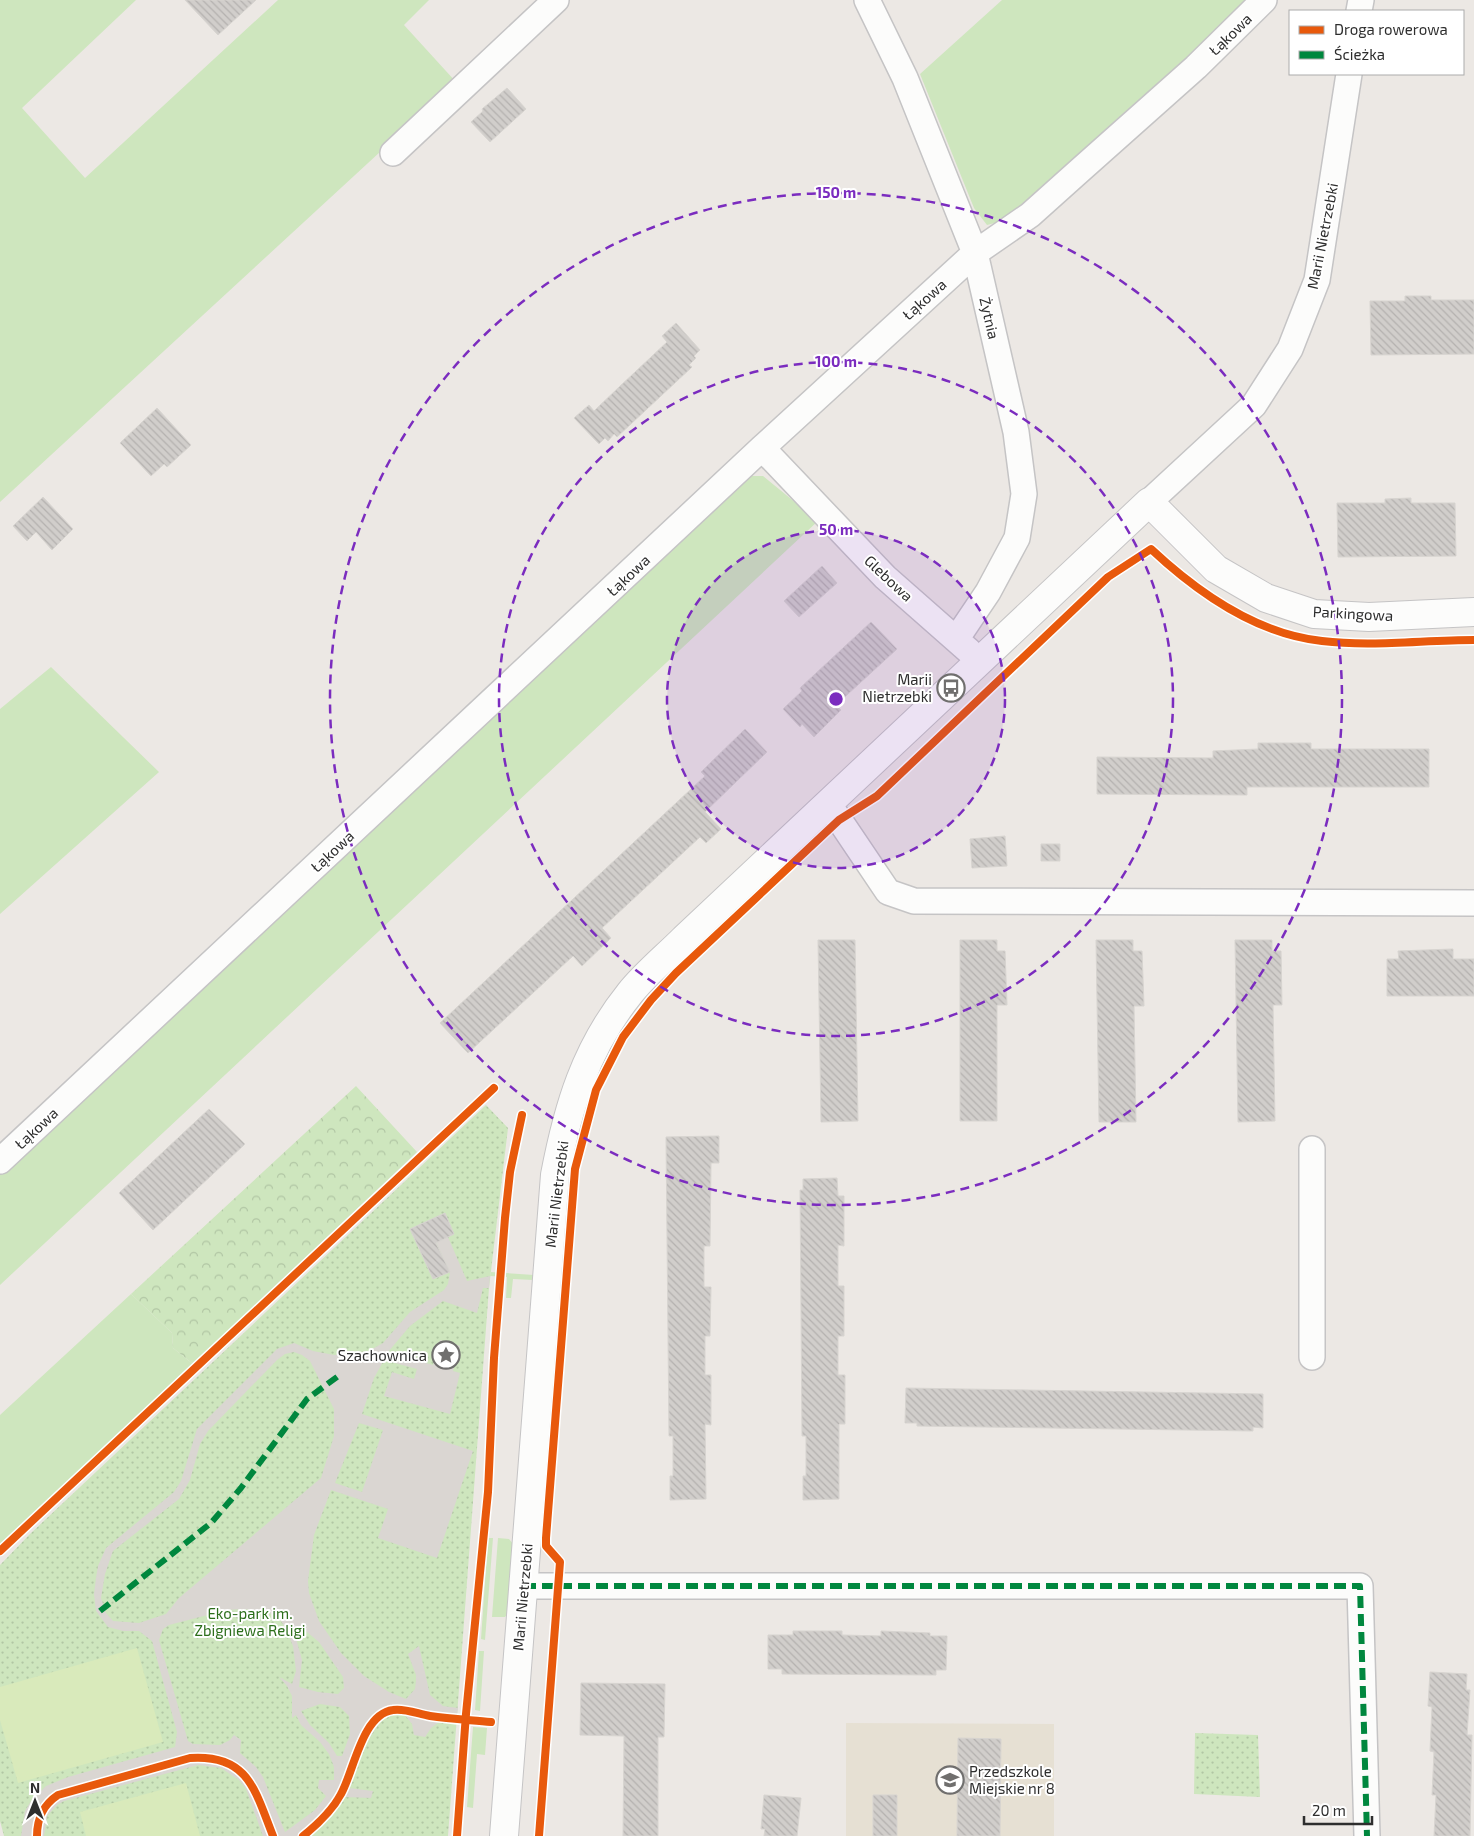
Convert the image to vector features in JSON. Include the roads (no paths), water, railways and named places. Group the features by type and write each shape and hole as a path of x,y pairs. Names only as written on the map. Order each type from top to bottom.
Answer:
{"street":[{"path":"393,153 556,0"},
{"name":"Żytnia","path":"867,0 905,78 975,253 1016,432 1024,494 1017,538 988,592 957,638"},
{"name":"Łąkowa","path":"0,1161 762,448 975,253 1044,202 1196,67 1264,0"},
{"name":"Marii Nietrzebki","path":"504,1836 555,1175 564,1125 579,1078 602,1034 630,993 684,939 1254,405 1290,349 1317,280 1349,75"},
{"name":"Glebowa","path":"762,448 885,576 957,638 980,661"},
{"name":"Parkingowa","path":"1149,502 1216,569 1266,598 1314,614 1369,617 1474,612"},
{"path":"828,803 888,892 914,902 1474,902"},
{"path":"1312,1149 1312,1357"},
{"path":"524,1586 1360,1586 1367,1836"}],"place":[{"name":"Marii Nietrzebki","path":"951,688"},
{"name":"Szachownica","path":"446,1355"},
{"name":"Przedszkole Miejskie nr 8","path":"950,1780"}],"park label":[{"name":"Eko-park im. Zbigniewa Religi","path":"250,1622"}]}
